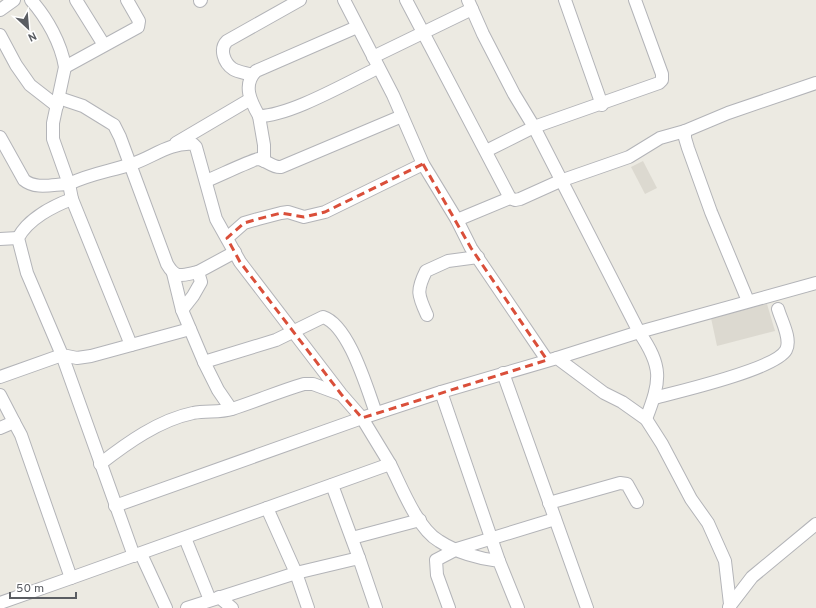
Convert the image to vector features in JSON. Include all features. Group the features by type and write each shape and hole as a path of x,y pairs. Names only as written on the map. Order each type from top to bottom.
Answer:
{"street":[{"path":"0,10 14,0"},
{"path":"31,0 45,19 57,42 65,67 53,123 53,139 69,184 72,199 131,345"},
{"path":"76,0 104,45"},
{"path":"65,67 139,25 127,0"},
{"path":"252,76 233,69 227,63 222,52 223,45 227,41 300,0"},
{"path":"344,0 376,62 423,164 478,257 552,359 604,394 622,402 646,419 662,444 691,499 708,523 725,561 729,606"},
{"path":"406,0 424,31 510,198"},
{"path":"565,0 602,105"},
{"path":"486,151 534,127 602,105 660,83 662,80 662,74 635,0"},
{"path":"259,116 270,116 294,107 376,62 424,31 470,5 514,94 534,127 560,181 639,332 654,355 658,371 654,398 646,419"},
{"path":"264,161 264,145 259,116 249,100 249,82 252,76 261,69 358,27"},
{"path":"0,35 16,65 30,85 58,102 82,106 114,125 120,137 129,165 167,264 172,273 182,310 204,362 218,390 231,409"},
{"path":"457,220 510,198 515,200 520,199 560,181 629,156 660,138 685,131 728,112 816,84"},
{"path":"0,137 24,180 28,183 35,186 69,184 129,165 170,147 249,100"},
{"path":"206,181 242,167 252,160 264,161 276,167 281,167 402,116"},
{"path":"685,131 685,138 688,148 711,212 748,300"},
{"path":"170,147 185,143 193,144 196,147 216,219 235,252 293,332 341,394 362,418 390,464 420,520 438,541 482,559 499,562"},
{"path":"227,238 244,223 258,219 288,212 304,217 325,212 423,164"},
{"path":"72,199 41,214 21,233 18,238 27,273 62,355 115,506 138,555 166,608"},
{"path":"0,239 18,238"},
{"path":"172,273 178,275 198,272 235,252"},
{"path":"427,315 419,298 418,290 426,271 448,261 478,257"},
{"path":"182,310 193,296 201,282 198,272"},
{"path":"115,506 376,413 441,392 748,300 816,283"},
{"path":"654,398 761,366 782,354 786,349 787,337 778,309"},
{"path":"204,362 276,340 322,317 331,321 357,360 376,413"},
{"path":"0,377 62,355 77,358 91,356 190,329"},
{"path":"503,373 588,608"},
{"path":"100,464 119,449 174,418 195,412 211,413 231,409 304,384 313,384 341,394"},
{"path":"441,392 499,562 518,608"},
{"path":"0,395 21,435 71,578"},
{"path":"0,428 14,422"},
{"path":"0,603 390,464"},
{"path":"550,502 620,483 627,484 630,487 636,502"},
{"path":"332,485 376,608"},
{"path":"267,508 296,573 308,608"},
{"path":"449,608 437,575 435,564 436,560 458,549 555,519"},
{"path":"352,538 420,520"},
{"path":"729,606 752,577 816,524"},
{"path":"185,538 214,599 232,608"},
{"path":"187,608 296,573 359,558"}],"highlighted area":[{"path":"423,164 471,248 547,360 362,418 341,394 240,262 227,238 244,223 258,219 281,213 304,217 325,212"}],"shaded area":[{"path":"643,161 657,188 645,194 631,167"},
{"path":"767,304 775,331 717,346 711,318"}]}
